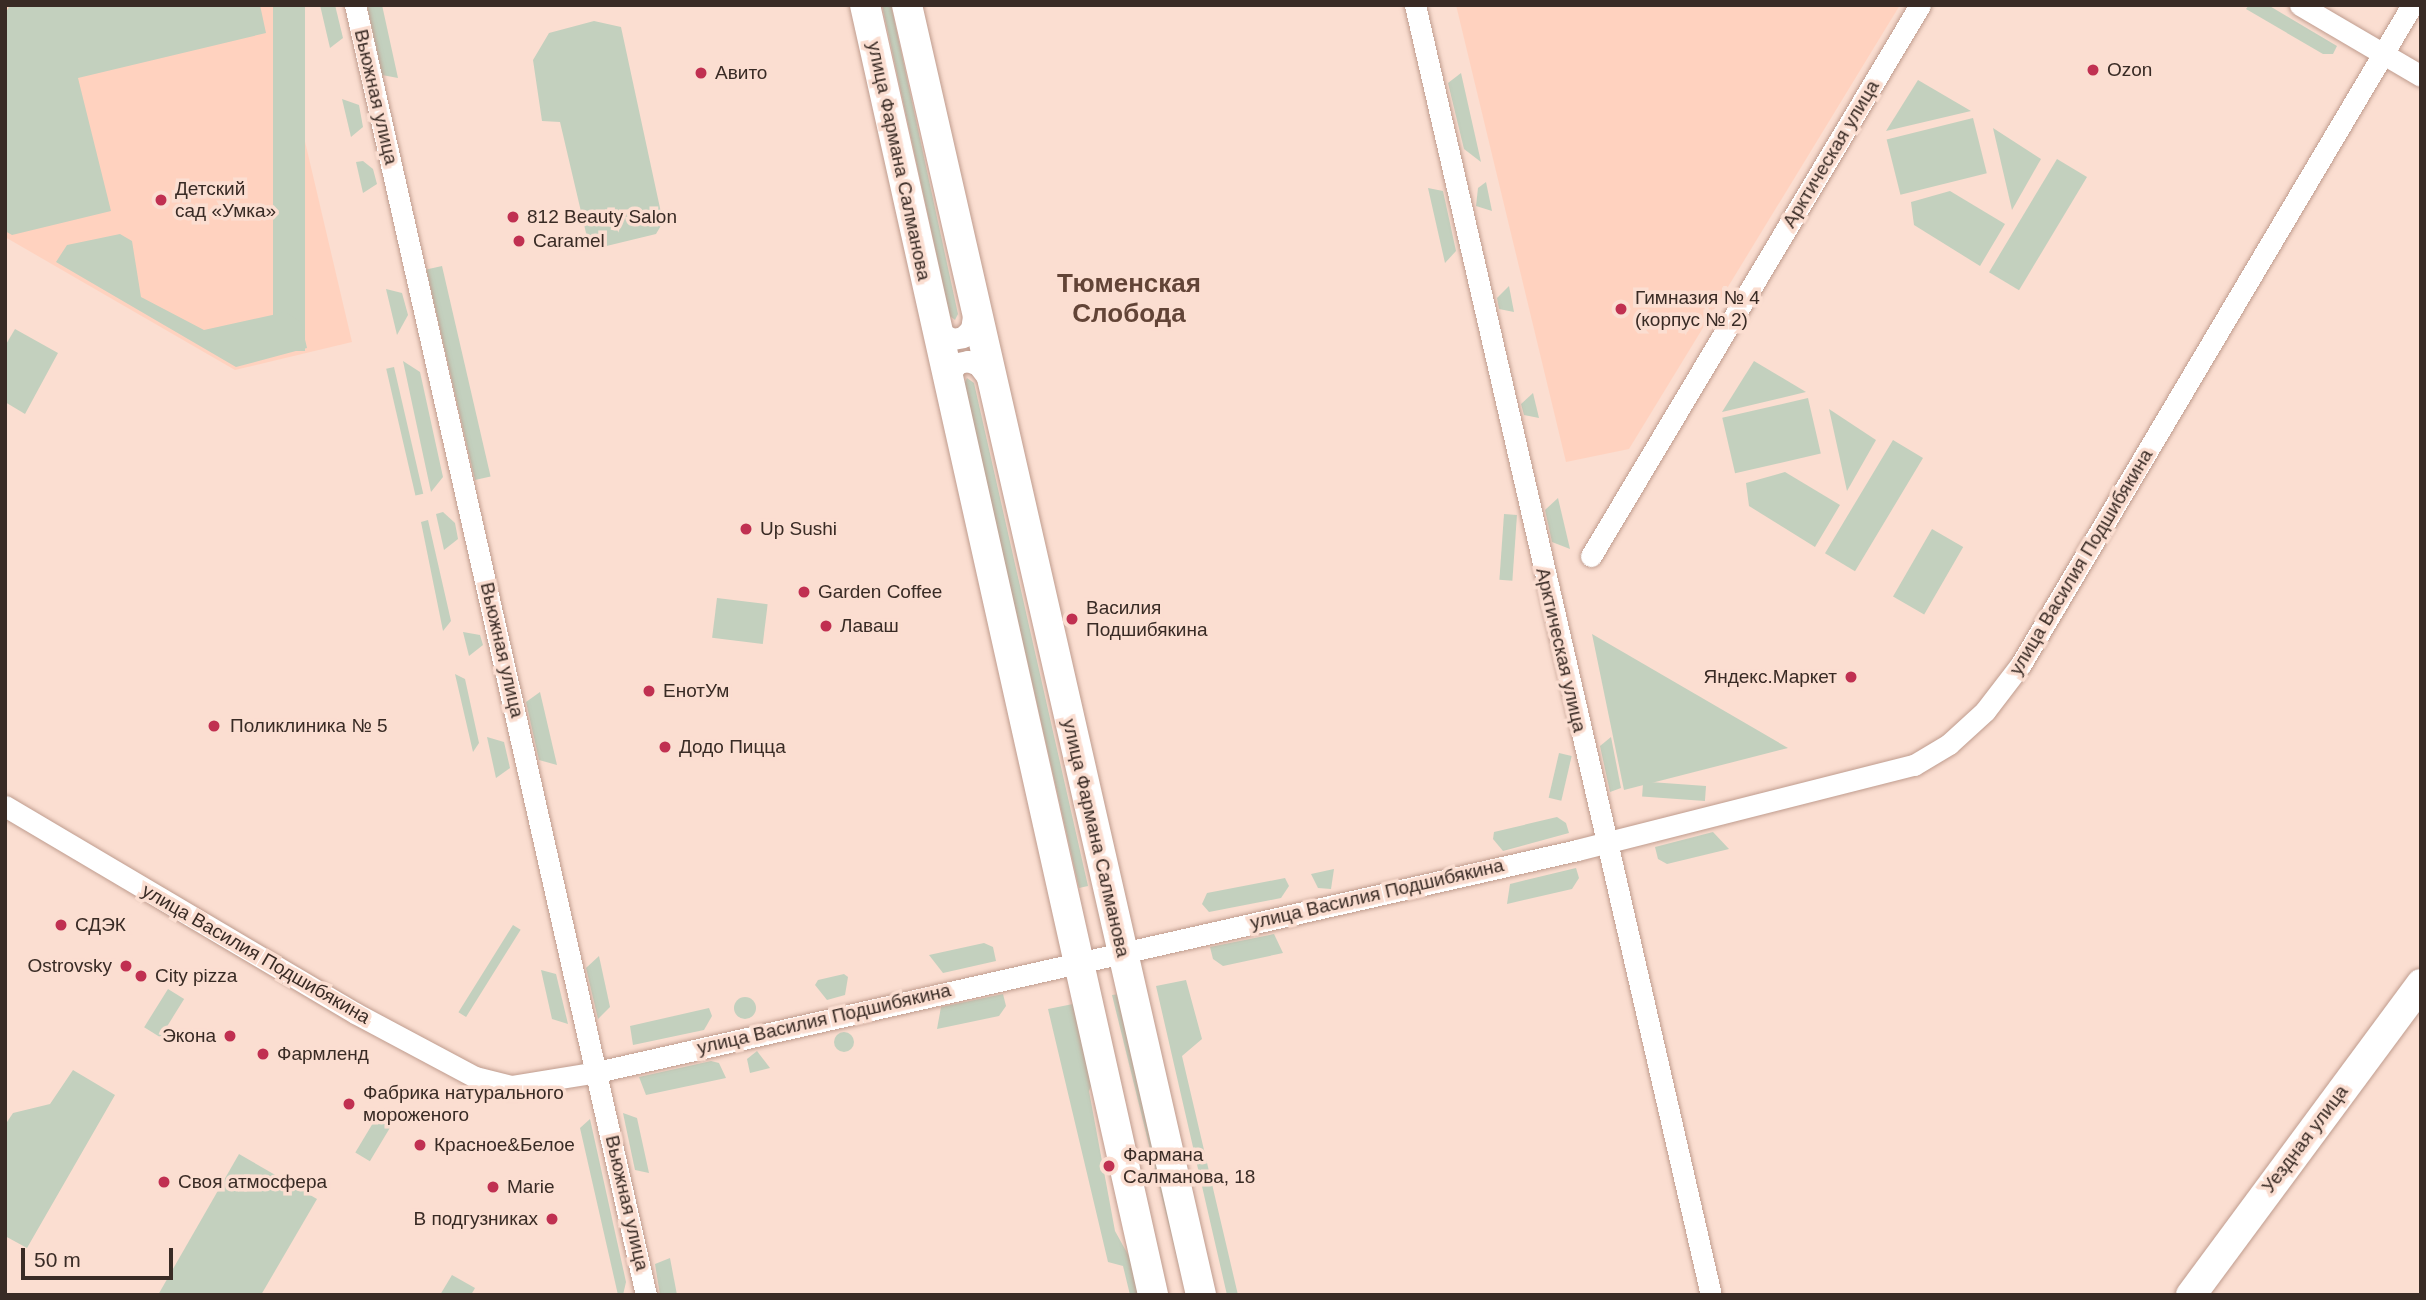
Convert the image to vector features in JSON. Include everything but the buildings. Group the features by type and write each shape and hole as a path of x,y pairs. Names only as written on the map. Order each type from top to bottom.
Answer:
{"street":[{"name":"Вьюжная улица","path":"355,5 646,1295"},
{"name":"улица Фармана Салманова","path":"865,5 949,391 1153,1295"},
{"name":"улица Фармана Салманова","path":"907,5 990,382 1201,1295"},
{"name":"Арктическая улица","path":"1415,5 1605,843 1711,1295"},
{"name":"Арктическая улица","path":"1591,556 1920,5"},
{"path":"2300,5 2421,76"},
{"name":"улица Василия Подшибякина","path":"5,806 355,1013 475,1077 511,1086 597,1072 1605,843 1914,765 1949,744 1985,711 2050,617 2412,5"},
{"path":"933,317 943,334 953,339 971,329 974,310"},
{"path":"949,391 951,372 958,363 978,365 990,382"},
{"name":"Уездная улица","path":"2191,1295 2421,984"}],"shaded area":[{"name":"Детский сад «Умка»","path":"5,5 273,5 352,342 235,370 5,237"},
{"name":"Гимназия № 4 (корпус № 2)","path":"1456,5 1900,5 1629,449 1566,462"}],"green space":[{"path":"10,5 260,5 266,33 78,78 111,211 12,235 5,231 5,14"},
{"path":"273,5 305,5 305,351 273,351"},
{"path":"320,5 335,5 343,38 330,48"},
{"path":"367,5 382,5 398,78 382,75"},
{"path":"882,5 891,5 958,314 955,320 950,316"},
{"path":"2249,5 2268,5 2337,46 2333,54 2323,54 2246,9"},
{"path":"594,21 621,27 663,222 656,234 590,250 560,122 542,121 533,60 549,33"},
{"path":"1461,73 1481,162 1464,149 1448,83"},
{"path":"1918,80 1971,111 1886,131"},
{"path":"342,99 359,105 363,127 351,137"},
{"path":"1973,118 1987,173 1900,195 1887,140"},
{"path":"1993,128 2041,159 2012,210"},
{"path":"2057,159 2087,177 2019,290 1989,272"},
{"path":"363,161 373,169 377,184 363,193 356,162"},
{"path":"1486,182 1492,211 1476,206 1478,188"},
{"path":"1428,188 1443,191 1456,251 1445,263"},
{"path":"1950,191 2005,224 1980,266 1914,225 1911,202"},
{"path":"120,234 132,241 141,297 204,330 286,312 301,322 307,348 236,367 56,262 67,245"},
{"path":"442,266 491,476 475,480 426,270"},
{"path":"1509,286 1514,312 1499,309 1497,298"},
{"path":"386,289 402,293 408,315 397,335"},
{"path":"15,329 58,353 25,414 5,402 5,346"},
{"path":"403,361 420,372 443,477 431,492"},
{"path":"1754,361 1806,392 1722,412"},
{"path":"394,367 423,494 415,495 386,369"},
{"path":"967,378 974,383 1088,886 1079,888 964,384"},
{"path":"1533,393 1539,418 1524,415 1521,404"},
{"path":"1808,398 1821,454 1735,473 1722,418"},
{"path":"1829,409 1876,440 1847,491"},
{"path":"1893,440 1923,458 1855,571 1825,553"},
{"path":"1785,472 1840,505 1815,547 1749,506 1746,483"},
{"path":"1558,498 1570,549 1552,542 1545,510"},
{"path":"443,512 455,523 458,539 444,550 436,514"},
{"path":"1504,514 1517,515 1512,581 1499,580"},
{"path":"428,520 451,621 443,631 421,522"},
{"path":"1932,529 1963,547 1924,615 1893,597"},
{"path":"717,598 768,604 763,644 712,638"},
{"path":"463,632 480,635 483,645 469,656"},
{"path":"1592,634 1788,748 1624,790"},
{"path":"455,674 465,679 479,743 473,752"},
{"path":"540,692 557,765 539,760 526,702"},
{"path":"487,737 504,742 510,768 496,778"},
{"path":"1611,737 1621,788 1610,792 1600,746"},
{"path":"1559,753 1572,756 1561,801 1549,798"},
{"path":"1643,782 1706,786 1705,801 1642,797"},
{"path":"1557,817 1566,823 1569,833 1503,851 1493,839 1494,832"},
{"path":"1713,832 1729,849 1667,864 1658,859 1655,847"},
{"path":"1576,868 1579,878 1572,889 1507,904 1510,884"},
{"path":"1334,869 1331,889 1318,888 1311,874"},
{"path":"1285,878 1289,886 1281,898 1209,912 1202,904 1207,893"},
{"path":"513,925 521,930 466,1017 458,1012"},
{"path":"1274,934 1283,953 1223,966 1213,959 1210,947"},
{"path":"984,943 993,947 996,961 943,973 929,955"},
{"path":"599,956 610,1007 598,1019 586,968"},
{"path":"541,970 556,974 568,1024 552,1019"},
{"path":"844,974 848,977 845,995 827,1000 815,985 818,980"},
{"path":"1186,980 1202,1039 1182,1056 1238,1295 1227,1295 1156,986"},
{"path":"168,989 184,999 160,1037 144,1027"},
{"path":"1003,994 1006,1006 999,1016 937,1029 941,1007"},
{"path":"1120,994 1186,1295 1112,995"},
{"path":"745,997 755,1004 756,1008 749,1018 745,1019 735,1012 734,1008 741,998"},
{"path":"1078,1003 1094,1078 1089,1091 1115,1231 1136,1269 1142,1295 1130,1295 1123,1266 1108,1262 1048,1009"},
{"path":"709,1008 712,1016 704,1030 633,1045 630,1026"},
{"path":"844,1032 851,1035 854,1042 851,1049 844,1052 837,1049 834,1042 837,1035"},
{"path":"757,1051 770,1068 750,1073 747,1059"},
{"path":"711,1061 719,1063 726,1078 646,1095 639,1077"},
{"path":"73,1070 115,1095 27,1248 5,1236 5,1125 13,1113 50,1104"},
{"path":"379,1113 394,1122 370,1161 355,1152"},
{"path":"623,1113 637,1118 649,1173 635,1170"},
{"path":"590,1119 626,1282 623,1295 618,1295 580,1128"},
{"path":"239,1154 317,1199 261,1295 158,1295"},
{"path":"670,1258 677,1295 660,1295 655,1264"},
{"path":"452,1275 475,1288 471,1295 440,1295"}],"place":[{"name":"Ozon","path":"2093,70"},
{"name":"Авито","path":"701,73"},
{"name":"Детский сад «Умка»","path":"161,200"},
{"name":"812 Beauty Salon","path":"513,217"},
{"name":"Caramel","path":"519,241"},
{"name":"Гимназия № 4 (корпус № 2)","path":"1621,309"},
{"name":"Up Sushi","path":"746,529"},
{"name":"Garden Coffee","path":"804,592"},
{"name":"Василия Подшибякина","path":"1072,619"},
{"name":"Лаваш","path":"826,626"},
{"name":"Яндекс.Маркет","path":"1851,677"},
{"name":"ЕнотУм","path":"649,691"},
{"name":"Поликлиника № 5","path":"214,726"},
{"name":"Додо Пицца","path":"665,747"},
{"name":"СДЭК","path":"61,925"},
{"name":"Ostrovsky","path":"126,966"},
{"name":"City pizza","path":"141,976"},
{"name":"Экона","path":"230,1036"},
{"name":"Фармленд","path":"263,1054"},
{"name":"Фабрика натурального мороженого","path":"349,1104"},
{"name":"Красное&Белое","path":"420,1145"},
{"name":"Фармана Салманова, 18","path":"1109,1166"},
{"name":"Своя атмосфера","path":"164,1182"},
{"name":"Marie","path":"493,1187"},
{"name":"В подгузниках","path":"552,1219"}],"district":[{"name":"Тюменская Слобода","path":"1129,299"}]}
